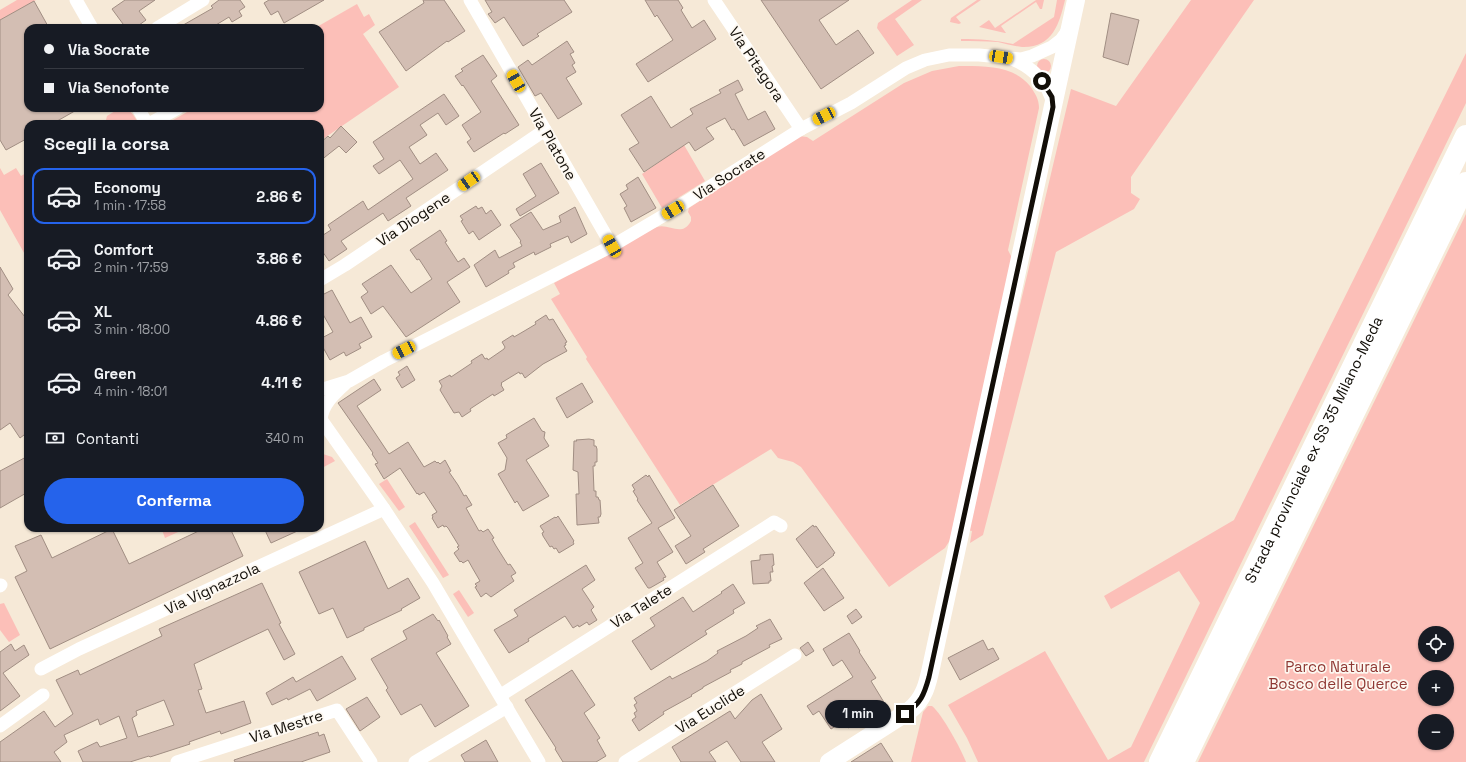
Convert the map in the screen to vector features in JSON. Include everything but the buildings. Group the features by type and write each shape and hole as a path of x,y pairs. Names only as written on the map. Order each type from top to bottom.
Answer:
{"highway":[{"name":"Strada provinciale ex SS 35 Milano-Meda","path":"1160,762 1466,136"},
{"name":"Strada provinciale ex SS 35 Milano-Meda","path":"1183,762 1466,182"}],"street":[{"path":"76,0 90,24"},
{"path":"164,24 203,0"},
{"name":"Via Platone","path":"470,0 612,246"},
{"name":"Via Pitagora","path":"714,0 801,128"},
{"path":"829,762 909,711 918,704 925,693 1053,107 1055,75 1071,25 1076,0"},
{"name":"Via Socrate","path":"324,407 349,381 384,361 612,246 673,210 801,128 851,103 906,68 925,60 949,56 992,56 1022,59 1042,52 1061,40 1071,25"},
{"path":"1042,52 1052,50 1056,52 1062,60 1055,75"},
{"name":"Via Socrate","path":"1010,59 1028,68 1055,75"},
{"path":"156,120 170,112"},
{"name":"Via Diogene","path":"324,278 545,130"},
{"name":"Via Socrate","path":"324,389 349,381"},
{"path":"324,423 384,509 437,589 540,762"},
{"name":"Via Vignazzola","path":"41,669 79,649 384,509"},
{"name":"Via Talete","path":"500,695 774,522 781,526"},
{"name":"Via Euclide","path":"625,762 795,655"},
{"path":"0,726 43,695"},
{"path":"415,762 507,707"},
{"name":"Via Mestre","path":"177,762 337,710 371,762"}],"green space":[{"path":"17,0 36,0 0,20 0,10"},
{"path":"912,0 922,0 895,19 914,45 897,56 877,28 878,23"},
{"path":"977,0 981,0 956,17 961,23 950,22 951,18"},
{"path":"1036,0 1044,0 1042,9 1040,9 1036,2 1001,26 1006,33 979,27 989,20 995,28"},
{"path":"1057,0 1065,0 1060,18 1052,33 1041,44 1022,47 998,42 961,41 961,39 981,40 1000,42 1013,44 1054,17"},
{"path":"1191,0 1254,0 1131,177 1131,193 1140,199 1134,209 1056,252 983,535 970,543 972,531 967,530 1071,89 1116,106"},
{"path":"357,4 364,17 369,14 375,25 363,34 399,87 324,138 324,120 173,120 187,112 324,112 324,24 322,24"},
{"path":"1466,53 1466,103 1144,762 978,762 967,738 948,705 1045,651 1108,760 1131,747 1200,603 1179,571 1111,609 1104,596 1234,520"},
{"path":"1044,59 1049,61 1051,66 1049,71 1044,73 1039,71 1037,66 1039,61"},
{"path":"959,66 998,68 1015,74 1030,86 1035,94 1039,108 1008,250 1012,258 950,540 945,548 889,587 801,467 793,462 778,458 771,449 680,505 586,359 587,357 551,299 560,294 554,283 612,253 647,231 662,226 675,229 684,229 691,221 691,217 688,212 689,208 799,136 807,137 813,141 904,83 932,71"},
{"path":"114,112 131,112 137,120 106,120 107,116"},
{"path":"684,145 705,181 662,208 642,174"},
{"path":"0,168 4,175 16,168 21,176 24,174 24,253 0,210"},
{"name":"Parco Naturale Bosco delle Querce","path":"1466,214 1466,762 1198,762"},
{"path":"324,454 332,457 335,461 324,467"},
{"path":"387,479 405,507 399,511 379,484"},
{"path":"415,522 449,575 443,578 409,526"},
{"path":"163,532 178,532 165,538"},
{"path":"459,590 474,613 468,617 453,594"},
{"path":"4,603 20,635 9,642 0,630 0,604"},
{"path":"928,706 932,706 941,716 956,741 966,762 911,762 923,712"}],"route":[{"path":"905,714 914,708 920,701 925,693 929,677 1053,107 1052,97 1042,81"}]}
